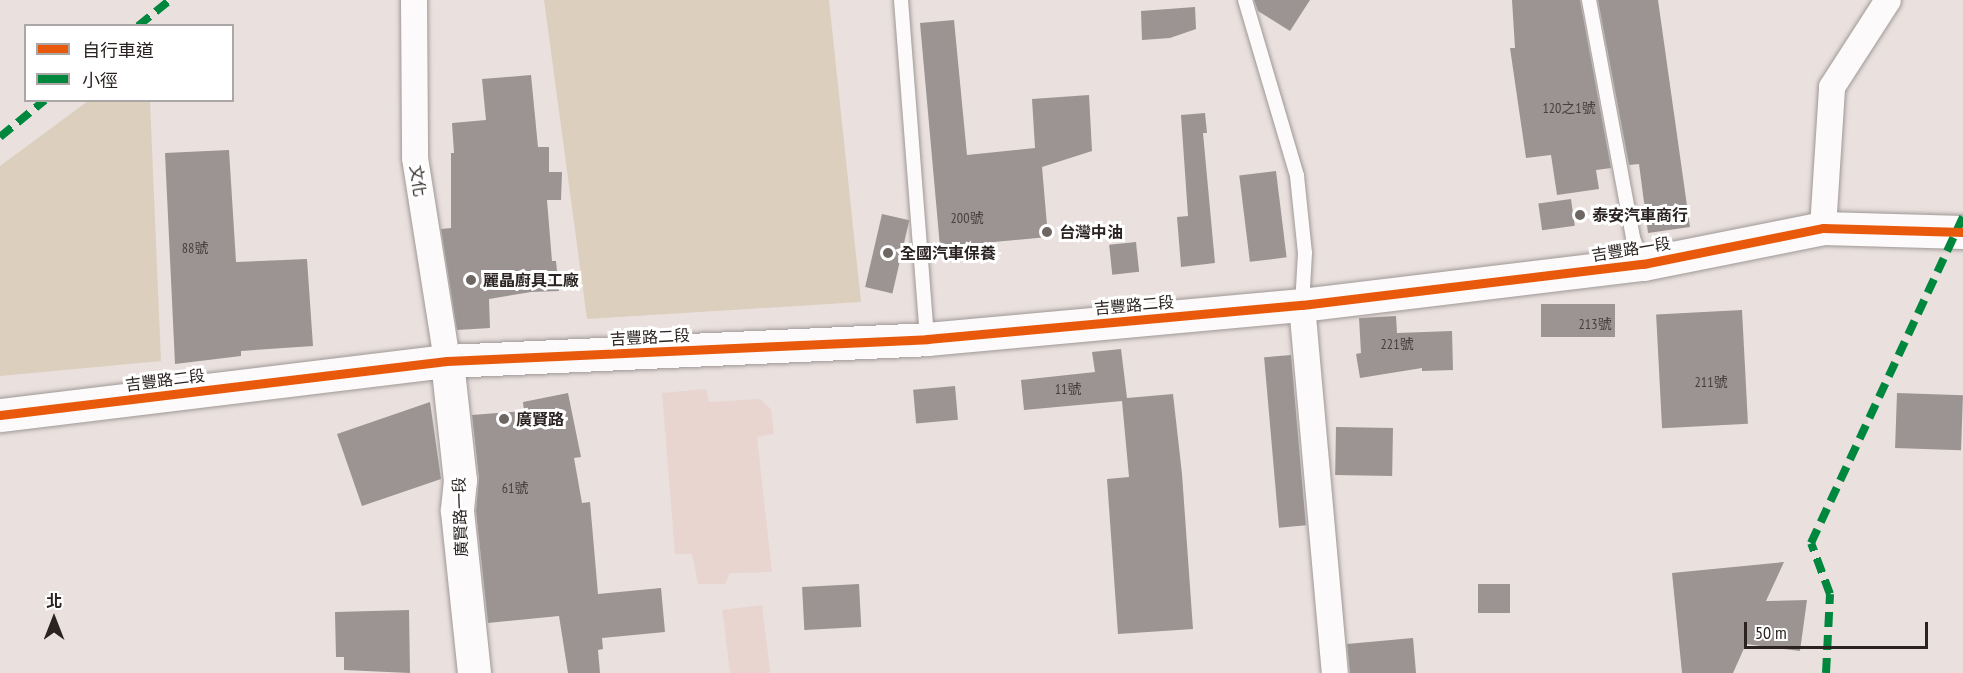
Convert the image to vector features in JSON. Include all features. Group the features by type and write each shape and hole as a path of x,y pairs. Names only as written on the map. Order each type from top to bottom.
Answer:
{"main road":[{"name":"吉豐路一段","path":"1302,304 1643,264 1823,228 1963,232"},
{"name":"吉豐路二段","path":"0,415 447,361 927,339 1302,304"},
{"name":"廣賢路一段","path":"447,361 460,480 457,511 474,673"}],"street":[{"name":"文化","path":"414,0 414,158 447,361"},
{"path":"1823,228 1832,87 1888,0"},
{"path":"1302,304 1335,673"}],"lane":[{"path":"900,0 927,339"},
{"path":"1245,0 1297,176 1305,253 1302,304"},
{"path":"1589,0 1633,238 1643,264"}],"shaded area":[{"path":"544,0 829,0 861,302 587,319"},
{"path":"87,102 150,102 161,361 0,376 0,166"},
{"path":"706,389 709,402 760,399 771,409 774,434 757,437 772,572 730,573 725,584 698,584 692,554 675,554 662,393"},
{"path":"762,605 770,672 730,673 722,610"}],"building":[{"path":"1254,0 1310,0 1290,31 1258,11"},
{"path":"1512,0 1580,0 1611,168 1596,170 1599,189 1557,195 1551,155 1526,158 1510,48 1515,48"},
{"path":"1598,0 1658,0 1690,227 1648,233 1639,164 1629,165"},
{"path":"1195,7 1196,29 1170,38 1142,40 1141,11"},
{"path":"954,20 967,155 1035,148 1032,99 1089,95 1092,151 1042,167 1048,237 940,247 920,23"},
{"path":"531,75 538,147 549,147 549,172 562,172 561,200 547,200 552,261 556,261 559,291 531,292 489,299 490,328 457,330 441,229 451,228 451,153 454,153 452,123 486,120 482,79"},
{"path":"1205,113 1207,133 1203,133 1215,263 1181,267 1177,217 1188,216 1181,115"},
{"path":"229,150 236,262 307,259 313,346 241,351 241,356 175,364 165,153"},
{"path":"1276,171 1287,257 1250,262 1239,176"},
{"path":"1571,199 1575,226 1542,230 1538,204"},
{"name":"全國汽車保養","path":"882,214 909,220 892,293 865,287"},
{"path":"1136,242 1139,272 1112,275 1109,245"},
{"path":"1541,304 1615,304 1615,337 1541,337"},
{"path":"1742,310 1748,424 1662,428 1656,315"},
{"path":"1396,316 1397,333 1452,331 1453,370 1422,371 1422,368 1360,378 1356,354 1361,353 1359,318"},
{"path":"1121,349 1127,398 1173,394 1182,474 1193,629 1118,634 1107,479 1129,477 1122,401 1024,410 1021,380 1095,372 1092,352"},
{"path":"1291,355 1306,525 1279,528 1264,357"},
{"path":"955,386 958,420 916,424 913,390"},
{"path":"568,393 581,457 574,458 582,503 590,502 598,594 661,588 665,632 602,638 603,649 598,650 600,673 568,673 559,616 488,623 476,511 479,478 472,415 524,411 523,402"},
{"path":"1897,393 1963,395 1961,450 1895,448"},
{"path":"430,402 441,479 362,506 337,434"},
{"path":"1336,427 1393,428 1392,476 1335,475"},
{"path":"1784,562 1766,601 1807,600 1800,651 1746,644 1733,673 1682,673 1672,573"},
{"path":"859,584 861,627 804,630 802,587"},
{"path":"1478,584 1510,584 1510,613 1478,613"},
{"path":"409,610 410,673 344,670 344,657 336,657 335,612"},
{"path":"1413,638 1416,673 1350,673 1347,644"}],"marked path":[{"path":"140,24 170,0"},
{"path":"0,137 43,102"},
{"path":"1826,673 1830,594 1811,543 1963,217"}],"cycle path":[{"path":"0,415 447,361 927,339 1302,305 1643,264 1823,228 1963,232"}],"place":[{"name":"泰安汽車商行","path":"1580,215"},
{"name":"台灣中油","path":"1047,232"},
{"name":"全國汽車保養","path":"888,253"},
{"name":"麗晶廚具工廠","path":"471,280"},
{"name":"廣賢路","path":"504,419"}]}
